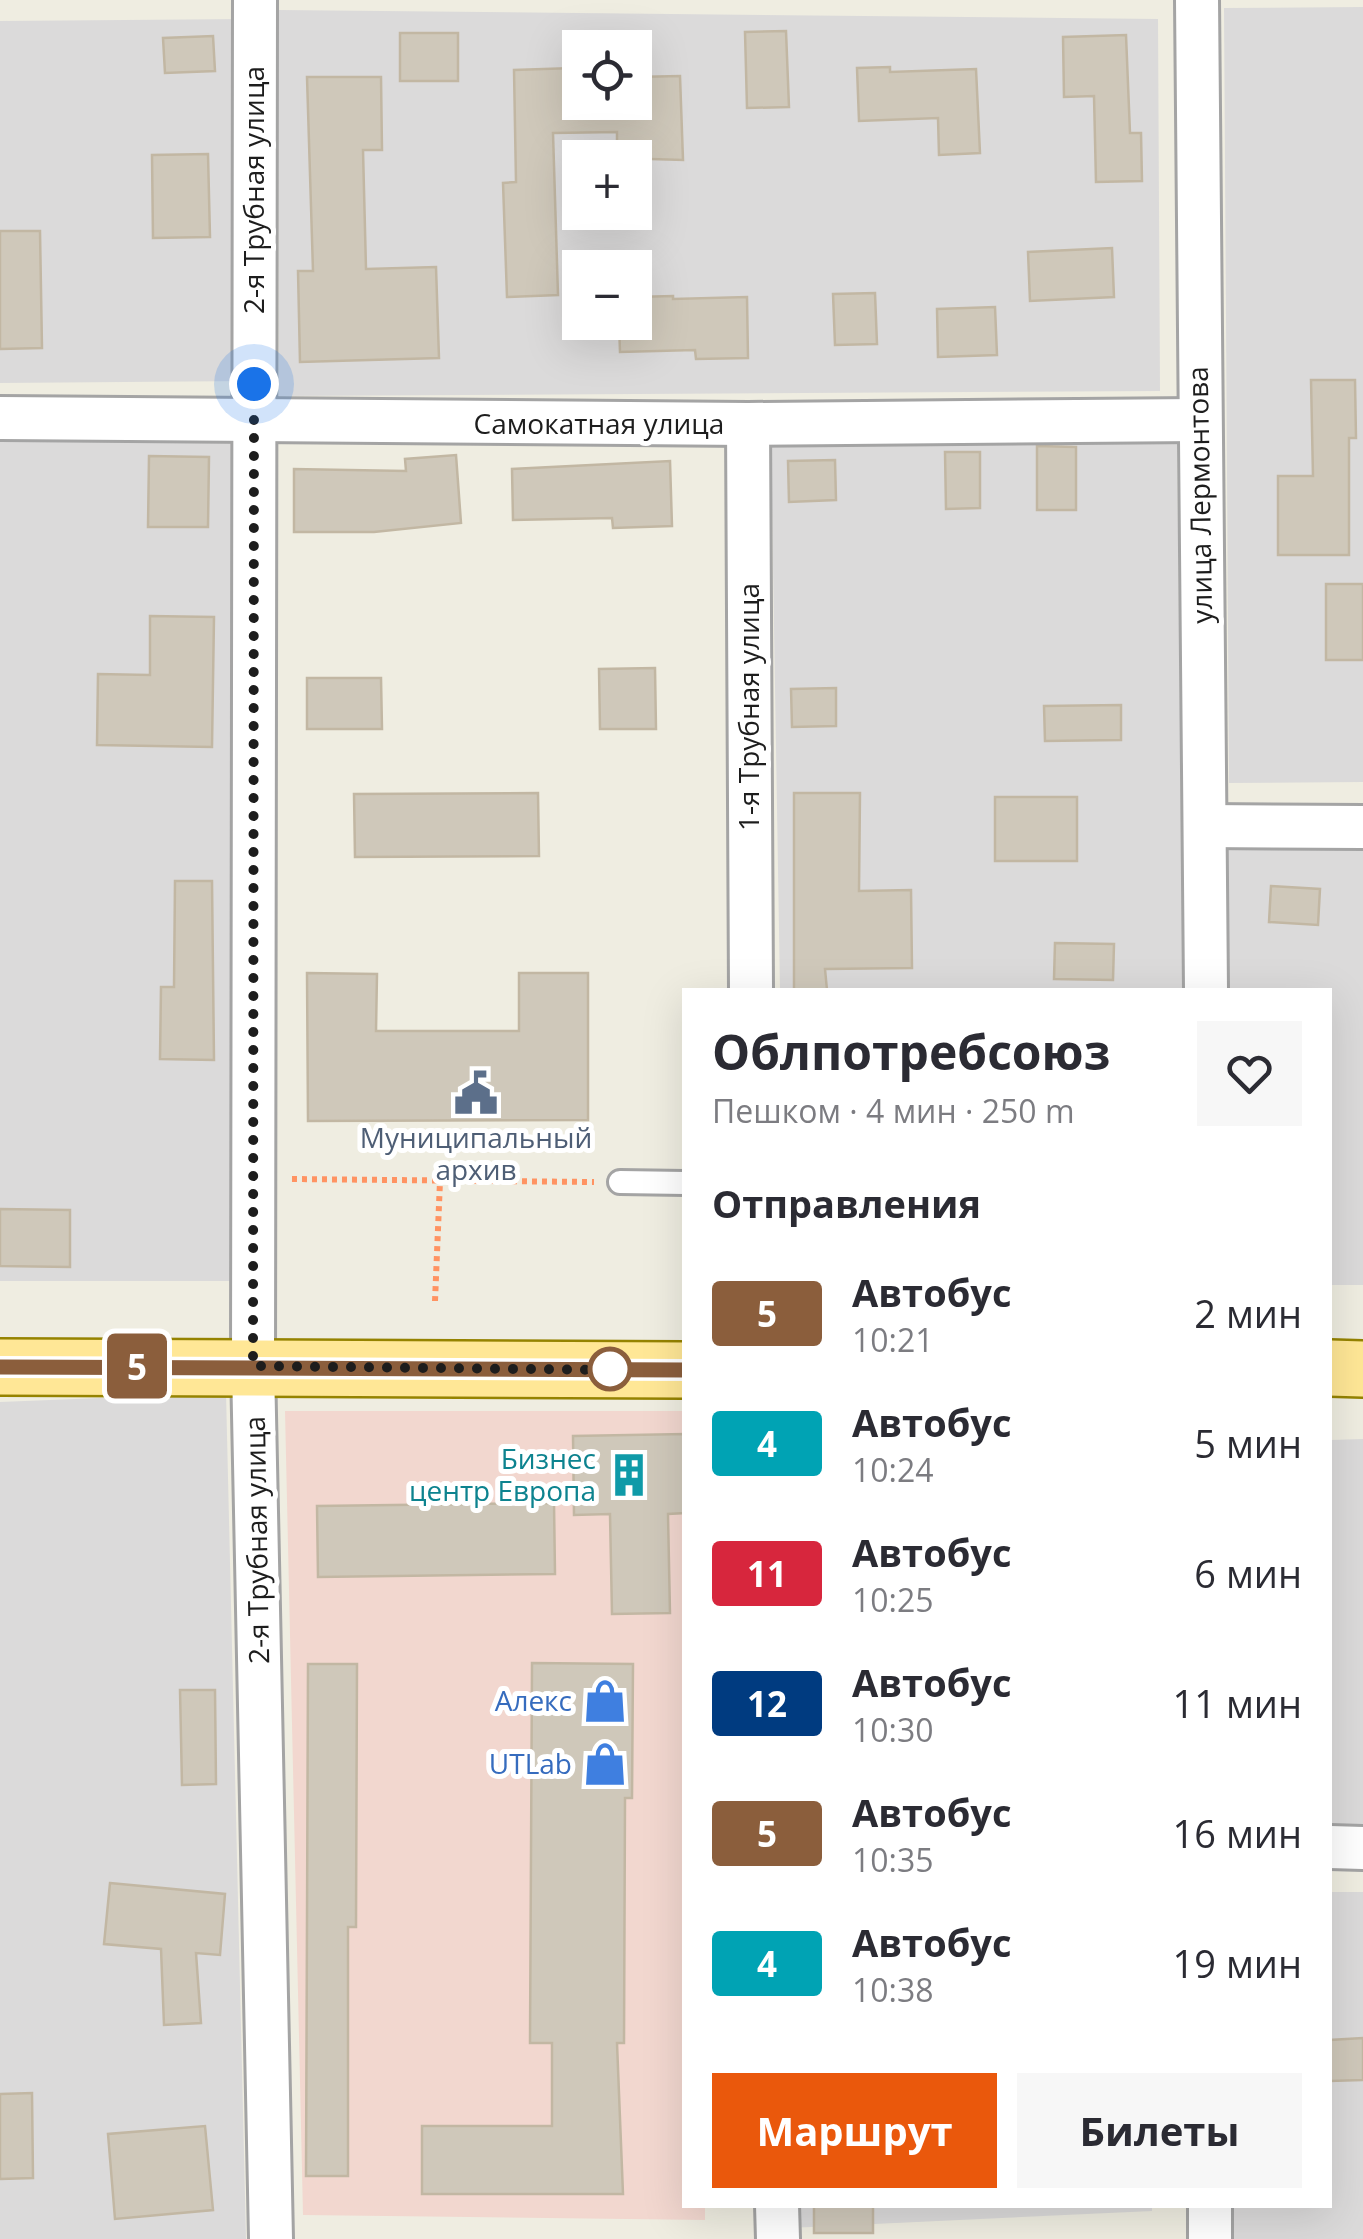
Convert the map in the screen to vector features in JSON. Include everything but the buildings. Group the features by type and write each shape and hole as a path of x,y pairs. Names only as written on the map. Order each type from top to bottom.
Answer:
{"main road":[{"path":"0,1367 682,1370"},
{"path":"1332,1368 1363,1368"}],"street":[{"name":"2-я Трубная улица","path":"255,0 253,1366 271,2239"},
{"name":"улица Лермонтова","path":"1197,0 1206,988"},
{"name":"Самокатная улица","path":"0,418 748,424 1198,420"},
{"name":"1-я Трубная улица","path":"748,424 750,988"},
{"path":"1205,826 1363,827"},
{"path":"1332,1847 1363,1848"},
{"path":"777,2208 778,2239"},
{"path":"1210,2208 1210,2239"}],"lane":[{"path":"620,1182 682,1182"}],"path":[{"path":"254,1179 620,1182"},
{"path":"435,1301 440,1181"}],"shaded area":[{"path":"1363,7 1363,782 1229,783 1224,8"},
{"path":"278,10 1158,19 1160,391 279,396"},
{"path":"248,19 250,381 0,383 0,21"},
{"path":"0,439 231,443 230,1281 0,1281"},
{"path":"1177,439 1183,988 780,988 771,443"},
{"path":"1219,846 1363,847 1363,1285 1332,1285 1332,988 1221,988"},
{"path":"226,1393 246,2239 0,2239 0,1402"},
{"path":"285,1411 682,1411 682,2208 705,2208 705,2220 303,2215"},
{"path":"1363,1439 1363,1836 1332,1836 1332,1440"},
{"path":"1332,1892 1363,1892 1363,2239 1233,2239 1233,2208 1332,2208"},
{"path":"789,2208 1152,2208 1152,2211 789,2228"}],"bus line":[{"name":"5","path":"0,1367 682,1370"}],"place":[{"name":"Муниципальный архив","path":"476,1093"},
{"name":"Бизнес центр Европа","path":"629,1475"},
{"name":"Алекс","path":"605,1701"},
{"name":"UTLab","path":"605,1764"}],"route":[{"path":"254,384 253,1366 614,1370 610,1369"}]}
